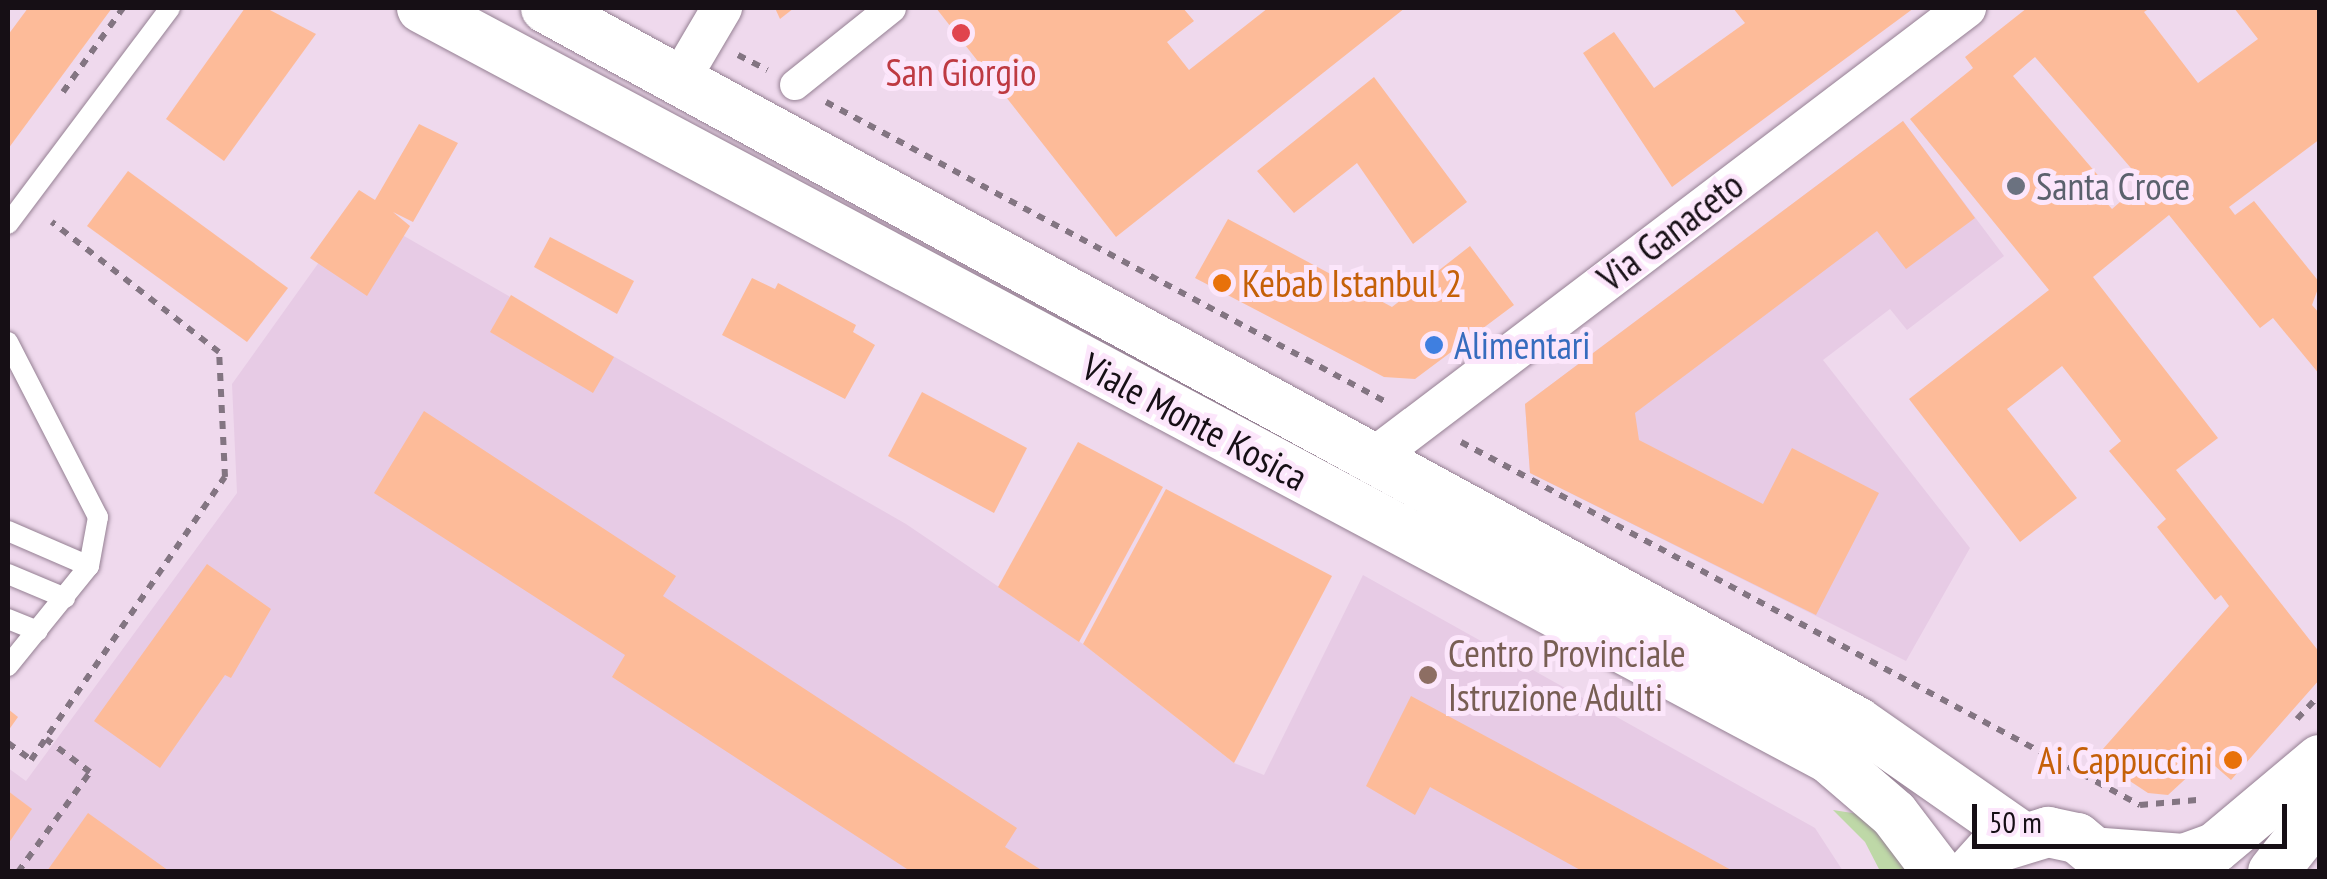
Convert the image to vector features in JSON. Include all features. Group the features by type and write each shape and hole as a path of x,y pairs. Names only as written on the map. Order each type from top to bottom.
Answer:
{"street":[{"name":"Viale Monte Kosica","path":"422,8 1830,760 1894,814 1938,872"},
{"name":"Viale Monte Kosica","path":"546,8 1376,456 1857,722 2018,835"},
{"path":"795,85 892,8"},
{"name":"Via Ganaceto","path":"1376,456 1966,8"},
{"path":"679,80 713,23"},
{"path":"1971,872 1992,848 2018,835 2048,832 2111,862 2206,865 2215,848 2268,809 2320,760"},
{"path":"2272,872 2320,813"}],"lane":[{"path":"8,224 170,8"},
{"path":"8,342 98,517 89,566 38,631 10,659"},
{"path":"8,531 89,566"},
{"path":"8,574 64,598"},
{"path":"8,619 38,631"}],"path":[{"path":"713,23 795,85 2140,805 2216,796 2268,809"},
{"path":"8,743 31,760 226,478 218,352 50,226"},
{"path":"18,872 90,772 46,739"}],"shaded area":[{"path":"1903,121 2004,256 1907,330 1890,309 1823,360 1970,548 1906,661 1530,473 1525,404"},
{"path":"357,209 906,524 1083,644 1234,763 1264,775 1363,575 1815,828 1843,871 8,871 8,768 26,781 237,493 232,384"}],"green space":[{"path":"1833,810 1878,817 1909,871 1880,871 1865,842"}],"building":[{"path":"28,8 112,8 8,149 8,35"},
{"path":"245,8 266,8 316,34 224,161 166,119"},
{"path":"775,8 794,8 780,19"},
{"path":"936,8 1183,8 1194,21 1167,42 1189,70 1268,8 1405,8 1116,237"},
{"path":"1733,8 1914,8 1672,187 1583,53 1614,32 1654,88 1745,23"},
{"path":"2027,8 2150,8 2144,12 2198,83 2258,39 2234,8 2320,8 2320,139 2229,207 2235,215 2254,201 2320,283 2312,305 2320,314 2320,375 2273,318 2260,328 2169,215 2093,277 2218,438 2176,470 2320,653 2320,679 2231,780 2207,759 2168,795 2148,793 2095,758 2229,606 2221,595 2215,600 2157,527 2166,519 2109,451 2121,441 2062,366 2007,409 2077,498 2020,542 1909,399 2049,290 1910,119 1973,68 1965,57","holes":["2035,57 2143,182 2112,209 2099,194 2108,187 2013,76"]},
{"path":"1374,77 1467,202 1413,244 1357,163 1294,213 1257,171"},
{"path":"1903,121 1975,218 1906,269 1877,231 1635,413 1639,440 1763,504 1792,448 1879,493 1816,615 1530,473 1525,404"},
{"path":"419,124 458,143 413,222 393,212 410,226 367,296 310,258 359,190 375,200"},
{"path":"128,171 288,288 247,342 87,226"},
{"path":"1228,219 1392,307 1470,246 1514,305 1415,379 1384,377 1195,278"},
{"path":"550,237 634,281 617,314 534,267"},
{"path":"752,278 775,289 778,283 856,325 853,332 875,345 845,399 722,335"},
{"path":"511,295 614,357 593,393 490,332"},
{"path":"922,392 1027,448 994,513 888,456"},
{"path":"424,411 676,576 663,596 1017,828 1005,847 1043,871 910,871 612,677 625,655 374,493"},
{"path":"1078,442 1163,487 1079,642 998,587"},
{"path":"1166,489 1332,576 1234,763 1083,644"},
{"path":"207,564 271,609 231,678 225,675 160,768 94,721"},
{"path":"1411,696 1733,871 1582,871 1430,787 1415,815 1366,786"},
{"path":"8,709 18,717 8,731"},
{"path":"8,791 32,809 8,844"},
{"path":"88,813 169,871 47,871"}],"place":[{"name":"San Giorgio","path":"961,33"},
{"name":"Santa Croce","path":"2016,186"},
{"name":"Kebab Istanbul 2","path":"1222,283"},
{"name":"Alimentari","path":"1434,345"},
{"name":"Centro Provinciale Istruzione Adulti","path":"1428,675"},
{"name":"Ai Cappuccini","path":"2233,760"}]}
